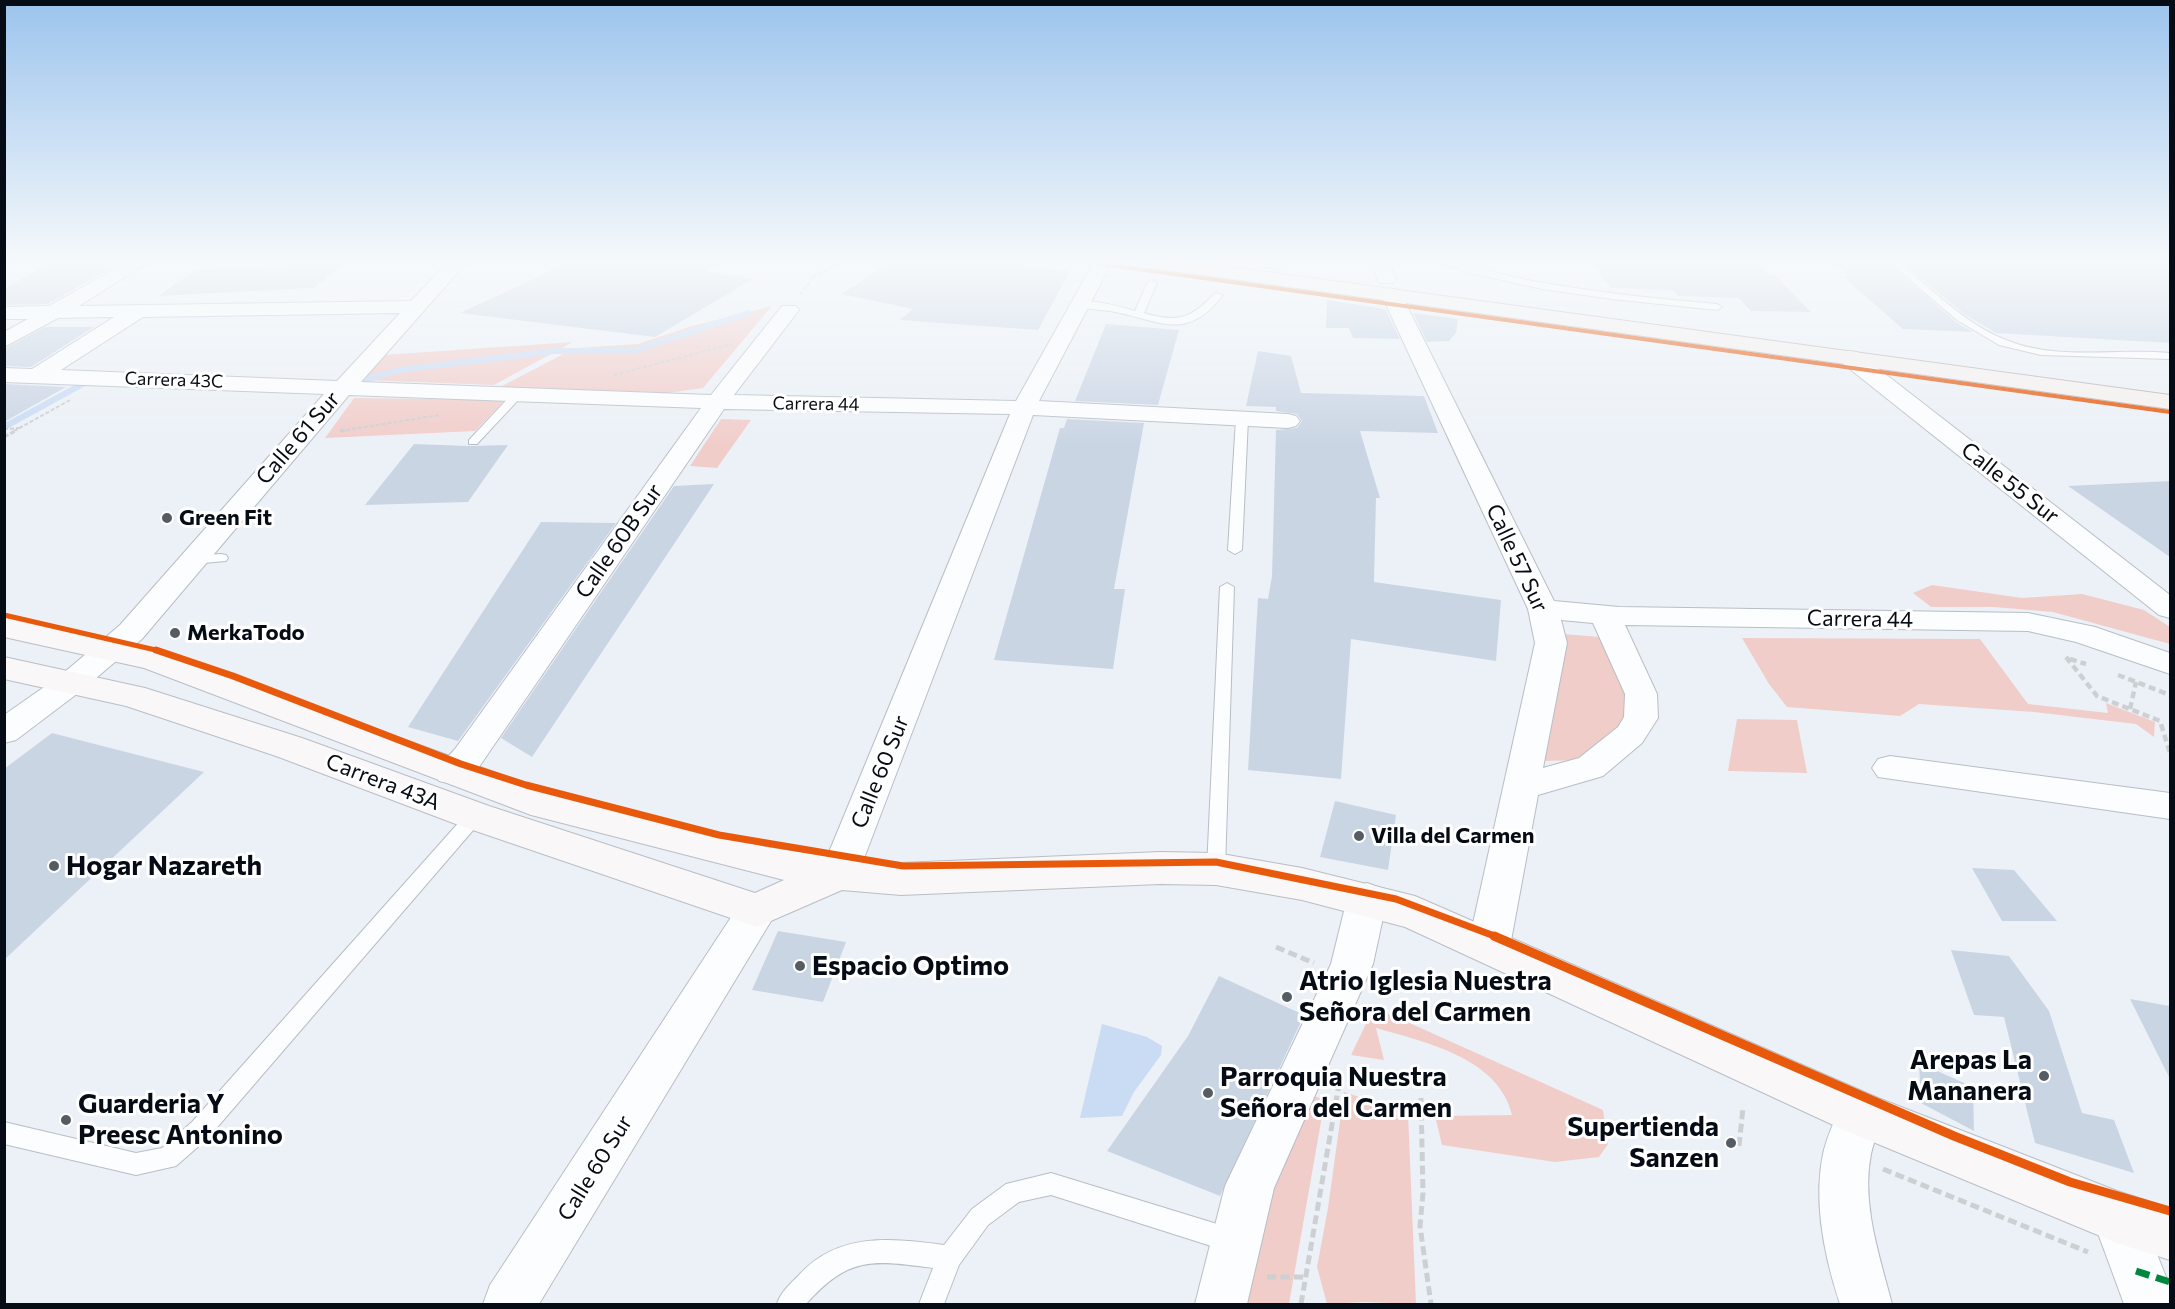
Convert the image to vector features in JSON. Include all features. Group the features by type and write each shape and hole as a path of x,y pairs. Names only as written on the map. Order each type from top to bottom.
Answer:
{"main road":[{"path":"1651,323 1850,357 2170,402"},
{"path":"1723,323 2170,383"},
{"name":"Carrera 43A","path":"4,627 153,660 545,805 766,862 839,874 901,879 1160,868 1216,870 1264,876 1367,899 1415,914 1489,946 1854,1134 2170,1234"},
{"name":"Carrera 43A","path":"4,668 133,696 289,747 475,816 757,910"},
{"path":"757,910 839,874"}],"street":[{"path":"4,341 35,323"},
{"path":"37,376 120,323"},
{"name":"Calle 61 Sur","path":"4,732 71,682 131,632 343,386 401,323"},
{"name":"Calle 60B Sur","path":"452,772 467,758 717,402 779,323"},
{"name":"Calle 60 Sur","path":"839,874 1024,408 1070,323"},
{"name":"Calle 57 Sur","path":"1407,323 1543,609 1551,643 1489,946"},
{"name":"Calle 55 Sur","path":"1850,357 2170,609"},
{"name":"Carrera 43C","path":"4,375 343,386"},
{"name":"Carrera 44","path":"343,386 717,402 1024,408 1288,421"},
{"name":"Carrera 44","path":"1543,609 1605,615 2028,622 2084,634 2170,664"},
{"path":"1523,786 1591,767 1630,735 1641,718 1641,694 1605,615"},
{"path":"1890,768 2170,806"},
{"path":"1221,1305 1250,1186 1356,955 1367,899"},
{"name":"Calle 60 Sur","path":"509,1305 757,910"},
{"path":"1854,1134 1845,1180 1851,1235 1866,1305"},
{"path":"2117,1217 2144,1288"}],"lane":[{"path":"1970,323 1986,336 2030,351 2167,357"},
{"path":"473,442 517,395"},
{"path":"1235,550 1242,419"},
{"path":"191,560 221,558"},
{"path":"1216,870 1227,587"},
{"path":"4,1133 136,1164 168,1158 200,1130 231,1096 475,816"},
{"path":"932,1305 949,1258 980,1217 1014,1192 1051,1184 1235,1241"},
{"path":"789,1305 825,1267 856,1252 902,1252 949,1258"}],"path":[{"path":"605,377 770,334"},
{"path":"4,438 109,377"},
{"path":"336,431 444,414"},
{"path":"4,429 20,428"},
{"path":"2062,655 2089,665"},
{"path":"2070,659 2097,696 2160,721 2170,753"},
{"path":"2108,671 2170,696"},
{"path":"2130,709 2136,682"},
{"path":"1301,1305 1340,1076"},
{"path":"1421,1098 1423,1193 1420,1226 1431,1305"},
{"path":"1739,1146 1743,1108"},
{"path":"1854,1134 2144,1288"}],"shaded area":[{"path":"704,323 758,323 703,388 660,394 498,388 575,348 638,344"},
{"path":"573,342 494,385 361,380 383,355"},
{"path":"354,398 505,400 475,431 325,438"},
{"path":"721,419 751,420 717,468 690,466"},
{"path":"1932,585 2022,598 2082,594 2144,610 2170,627 2170,644 2053,612 1994,607 1931,607 1913,593"},
{"path":"1562,634 1613,638 1636,701 1623,725 1585,760 1543,761"},
{"path":"1742,638 1980,639 2028,704 2108,713 2106,703 2155,722 2154,737 2136,724 2034,712 1919,704 1900,716 1787,707 1769,684"},
{"path":"1737,719 1797,720 1807,773 1728,771"},
{"path":"1374,1007 1603,1110 1608,1144 1599,1157 1555,1162 1442,1145 1435,1116 1512,1115 1504,1095 1492,1079 1458,1055 1416,1039 1376,1028 1384,1060 1351,1055"},
{"path":"1344,1092 1408,1113 1416,1304 1364,1302 1327,1304 1317,1267 1328,1208"},
{"path":"1305,1094 1325,1099 1289,1304 1247,1304 1252,1261 1286,1128"}],"water":[{"path":"1102,1024 1147,1037 1162,1046 1161,1055 1134,1092 1122,1116 1080,1118"}],"building":[{"path":"542,323 679,323 655,337"},
{"path":"943,323 1042,323 1038,330"},
{"path":"1326,323 1392,323 1400,339 1353,338 1349,328 1326,328"},
{"path":"1418,323 1457,323 1456,333 1449,341 1427,342"},
{"path":"1896,323 1958,323 1973,332 1903,329"},
{"path":"1979,323 2170,323 2170,343 1996,333"},
{"path":"1106,324 1179,330 1158,405 1075,401"},
{"path":"45,327 94,327 31,367 4,366 4,349"},
{"path":"1258,351 1291,356 1301,393 1424,396 1438,433 1360,431 1380,498 1376,498 1374,582 1501,600 1496,661 1351,639 1341,779 1248,770 1258,598 1268,599 1272,576 1276,430 1297,428 1302,421 1297,414 1276,411 1276,407 1246,406"},
{"path":"4,384 66,387 4,422"},
{"path":"1067,419 1144,423 1114,589 1125,589 1113,669 994,660 1060,428 1064,428"},
{"path":"414,444 508,445 468,502 365,505"},
{"path":"2170,481 2170,557 2068,486"},
{"path":"714,484 532,757 501,738 674,486"},
{"path":"541,522 616,523 458,741 408,727"},
{"name":"Hogar Nazareth","path":"52,733 204,772 4,960 4,769"},
{"name":"Villa del Carmen","path":"1335,801 1396,815 1388,870 1320,857"},
{"path":"1972,868 2014,870 2057,921 2002,921"},
{"name":"Espacio Optimo","path":"778,931 846,942 823,1002 752,990"},
{"path":"1951,950 2009,956 2049,1011 2082,1113 2114,1120 2134,1173 2035,1143 2004,1017 1974,1015"},
{"name":"Parroquia Nuestra Señora del Carmen","path":"1219,976 1304,1015 1220,1196 1107,1151 1188,1036"},
{"path":"2130,999 2170,1006 2170,1079"},
{"path":"1919,1063 1973,1087 1974,1131 1921,1103"}],"waterway":[{"path":"360,381 400,370 554,351 633,351 717,323"},
{"path":"4,427 88,381"}],"marked path":[{"path":"2136,1271 2170,1282"}],"cycle path":[{"path":"1528,323 2170,412"},
{"path":"4,615 145,646 233,676 461,764 526,785 719,835 903,866 1216,862 1396,899 1492,935 1954,1136 2070,1182 2170,1211"}],"place":[{"name":"Green Fit","path":"167,518"},
{"name":"MerkaTodo","path":"175,633"},
{"name":"Villa del Carmen","path":"1359,836"},
{"name":"Hogar Nazareth","path":"54,866"},
{"name":"Espacio Optimo","path":"800,966"},
{"name":"Atrio Iglesia Nuestra Señora del Carmen","path":"1287,997"},
{"name":"Arepas La Mananera","path":"2044,1076"},
{"name":"Parroquia Nuestra Señora del Carmen","path":"1208,1093"},
{"name":"Guarderia Y Preesc Antonino","path":"66,1120"},
{"name":"Supertienda Sanzen","path":"1731,1143"}]}
